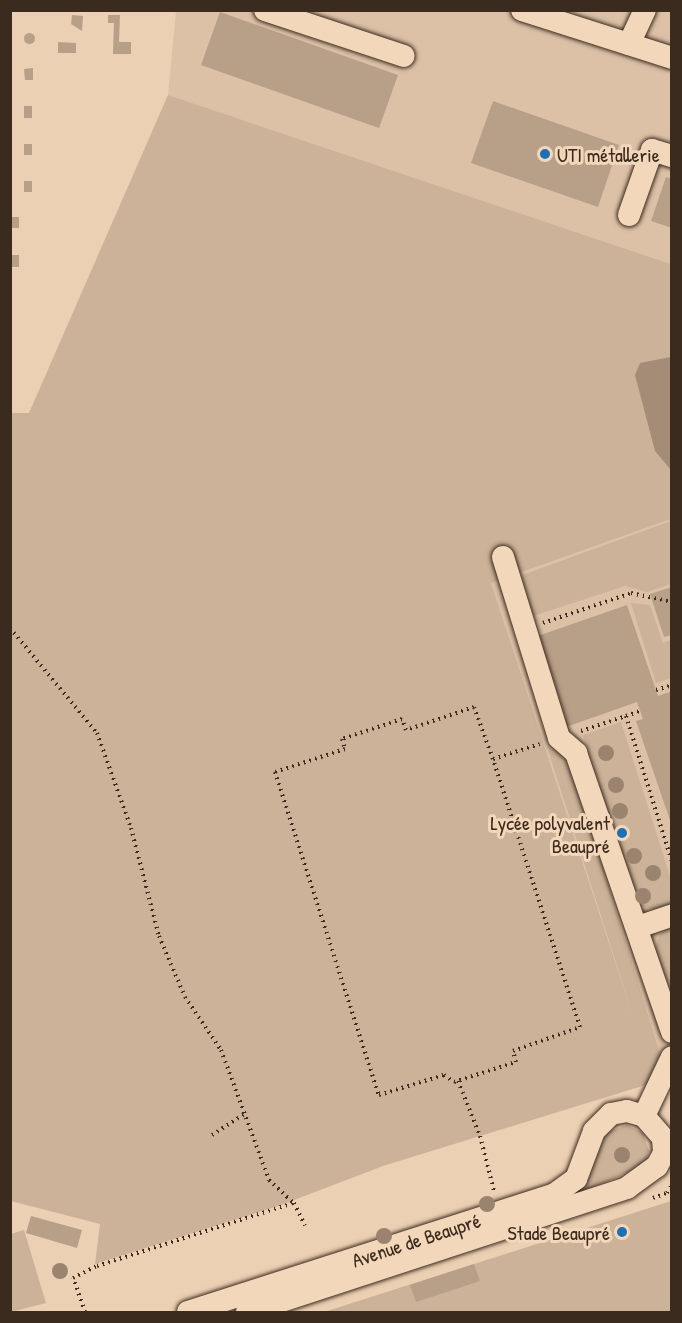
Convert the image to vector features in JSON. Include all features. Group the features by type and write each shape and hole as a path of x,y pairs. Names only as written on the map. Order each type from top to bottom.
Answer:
{"street":[{"path":"265,10 323,19 404,56"},
{"path":"522,10 672,58"},
{"path":"629,44 645,10"},
{"path":"629,215 652,150 672,156"},
{"path":"503,557 559,738 576,753 638,927 672,1032"},
{"path":"638,927 672,915"},
{"path":"644,1116 672,1057"},
{"name":"Avenue de Beaupré","path":"188,1312 555,1194 576,1179 594,1131 604,1119 627,1112 644,1116 663,1138 664,1170 627,1188 557,1213 247,1312"}],"path":[{"path":"526,629 631,593 672,602"},
{"path":"10,628 97,733 131,828 159,936 185,997 221,1050 269,1180 294,1203 305,1226"},
{"path":"656,690 672,685"},
{"path":"474,707 493,759 580,1027 513,1051 516,1062 454,1082 444,1075 379,1095 275,772 345,750 342,739 402,719 406,730 474,707"},
{"path":"493,759 640,711"},
{"path":"626,716 672,862"},
{"path":"212,1135 244,1114"},
{"path":"85,1312 73,1278 97,1266 294,1203"}],"shaded area":[{"path":"176,11 671,11 671,264 168,95"},
{"path":"168,95 671,264 671,519 491,583 635,1022 547,747 567,757 573,769 661,1058 655,1082 383,1166 281,1205 95,1264 100,1224 11,1201 10,413 29,413"},
{"path":"672,357 671,470 655,451 635,375 640,363"},
{"name":"Lycée polyvalent Beaupré","path":"671,519 671,1091 655,1082 491,583"},
{"path":"671,521 671,584 647,592 625,586 527,618 514,578"},
{"path":"631,603 650,605 663,643 671,640 671,678 656,683"},
{"path":"621,722 671,879 671,905 657,910 643,906 633,890 583,735"},
{"path":"671,925 671,1010 655,949 660,934"},
{"path":"627,1125 643,1133 649,1151 646,1160 640,1167 584,1191 605,1133"},
{"name":"Stade Beaupré","path":"671,1201 671,1312 324,1312 474,1264"},
{"path":"24,1230 46,1303 11,1312 11,1234"}],"building":[{"path":"220,12 398,75 379,128 201,65"},
{"path":"72,15 83,16 82,31 71,24"},
{"path":"108,15 120,15 119,42 131,42 131,54 113,54 114,23 108,23"},
{"path":"29,33 33,34 33,42 29,43 25,42 24,38 25,34"},
{"path":"58,42 76,43 76,53 58,53"},
{"path":"33,68 33,80 25,80 24,69"},
{"name":"UTI métallerie","path":"493,101 619,145 598,207 471,163"},
{"path":"24,106 32,106 32,118 24,118"},
{"path":"24,144 32,144 32,155 24,155"},
{"path":"666,177 672,179 672,228 651,221"},
{"path":"24,181 32,181 32,192 24,192"},
{"path":"11,217 19,217 19,228 11,228"},
{"path":"11,255 19,255 19,267 11,267"},
{"path":"672,587 672,635 664,637 650,594"},
{"path":"627,605 658,696 672,691 672,826 636,721 643,719 637,702 563,728 532,638"},
{"path":"31,1216 82,1230 77,1248 26,1233"},
{"path":"474,1264 480,1281 416,1302 410,1285"}],"place":[{"name":"UTI métallerie","path":"545,154"},
{"name":"Lycée polyvalent Beaupré","path":"622,833"},
{"name":"Stade Beaupré","path":"622,1232"}]}
